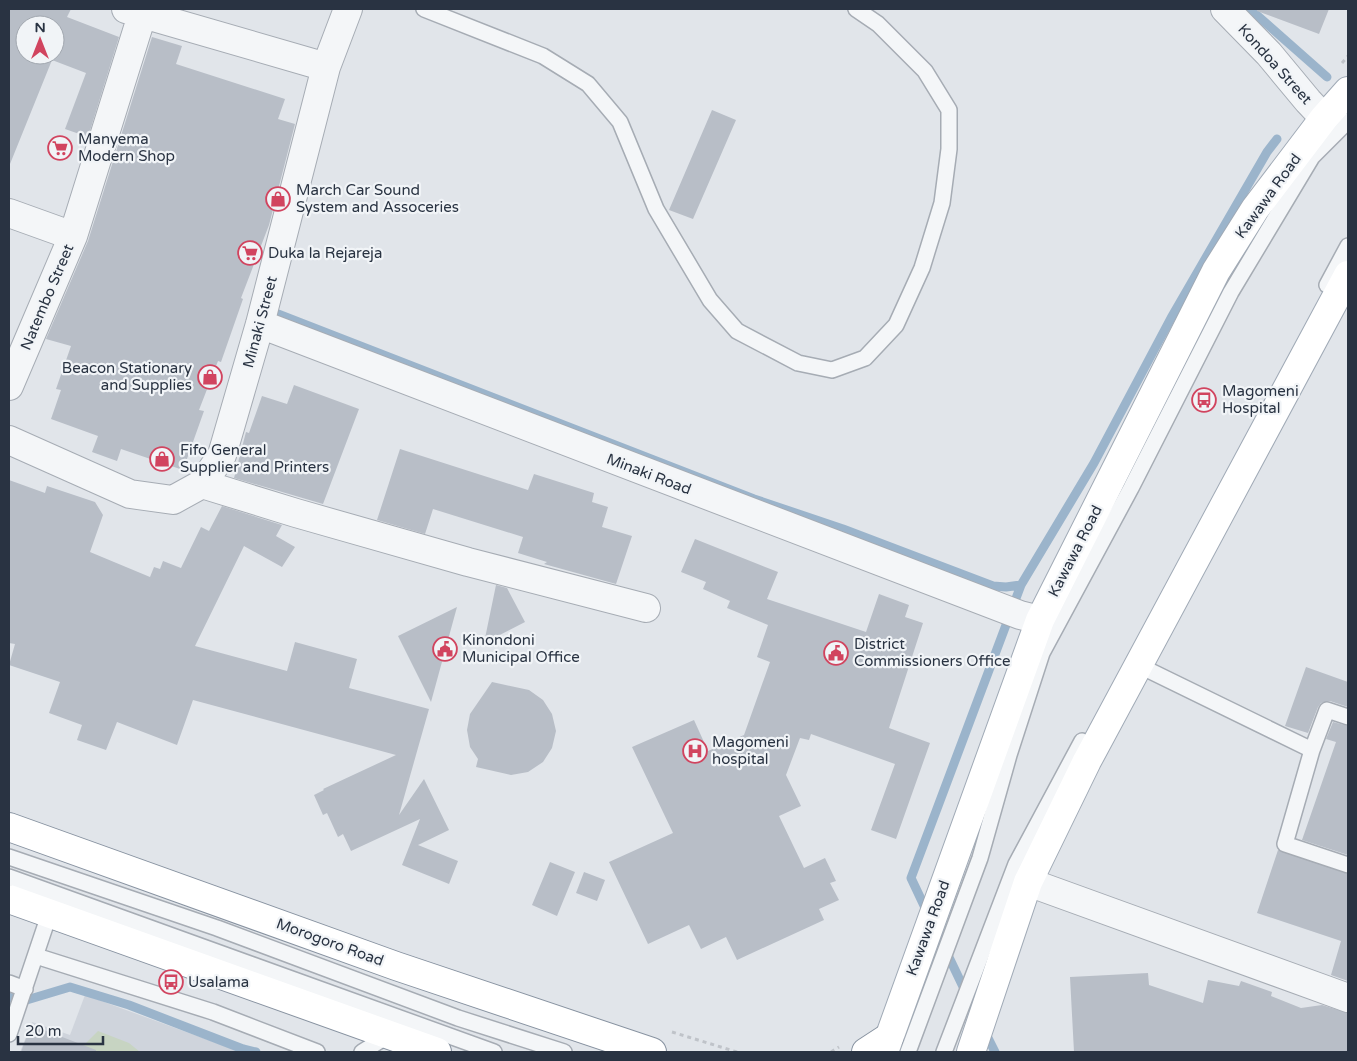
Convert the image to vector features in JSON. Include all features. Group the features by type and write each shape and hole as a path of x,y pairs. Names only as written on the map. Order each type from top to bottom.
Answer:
{"main road":[{"name":"Kawawa Road","path":"893,1047 1040,620 1216,272 1255,209 1336,119 1348,91"},
{"path":"971,1052 1028,882 1087,761 1348,275"},
{"name":"Morogoro Road","path":"9,827 396,966 652,1052"},
{"path":"9,899 50,912 437,1052"},
{"path":"866,1052 893,1047"}],"street":[{"name":"Minaki Street","path":"9,440 130,494 173,500 202,484 222,455 260,324 326,67 348,9"},
{"name":"Kondoa Street","path":"1225,9 1268,54 1308,102 1336,119"},
{"path":"134,12 326,67"},
{"name":"Natembo Street","path":"9,386 73,236 134,12"},
{"name":"Natembo Street","path":"9,213 73,236"},
{"name":"Minaki Road","path":"260,324 1020,615 1040,620"},
{"path":"202,484 468,562 646,608"},
{"path":"1028,882 1348,998"}],"lane":[{"path":"424,9 544,56 588,84 620,122 656,209 710,300 738,332 798,363 832,370 865,358 896,325 922,268 942,203 949,149 949,110 925,71 878,24 856,9"},
{"name":"Kawawa Road","path":"893,1047 980,858 1009,755 1042,653 1131,488 1231,292 1336,119"},
{"path":"944,1052 1016,864 1348,246"},
{"path":"1138,665 1312,750"},
{"path":"1348,718 1327,710 1312,750 1285,844 1348,865"},
{"name":"Morogoro Road","path":"9,857 217,928 458,1018 564,1052"},
{"path":"9,877 494,1052"},
{"path":"9,1034 50,912"},
{"path":"36,956 213,1012 317,1052"},
{"path":"9,982 25,989"},
{"path":"362,1052 389,1035"}],"shaded area":[{"path":"85,995 241,1052 20,1052 32,1022 70,1035"}],"green space":[{"path":"98,1031 129,1043 140,1052 77,1052"}],"building":[{"path":"9,9 71,9 67,17 119,37 88,137 65,129 86,73 65,65 65,15 15,15 15,65 50,65 10,164"},
{"path":"1257,9 1329,9 1319,34 1257,11"},
{"path":"152,37 182,46 176,64 285,99 278,119 295,124 269,225 241,298 243,299 221,362 218,361 199,410 204,411 183,470 121,449 117,461 92,452 98,436 51,419 61,390 56,389 71,346 46,339 88,241"},
{"path":"712,110 736,120 693,219 669,210"},
{"path":"294,385 359,409 323,504 234,478 246,432 249,433 262,396 287,404"},
{"path":"400,449 528,490 534,474 594,493 592,502 608,507 602,527 632,536 616,584 544,564 547,562 518,553 523,537 433,509 425,534 377,520"},
{"path":"9,480 45,493 47,486 95,502 103,515 90,552 150,577 154,567 160,569 163,561 181,568 201,527 209,531 222,506 282,525 276,536 295,547 282,567 244,546 195,646 287,671 295,642 357,659 349,688 429,709 399,815 424,779 449,830 418,845 458,861 449,884 402,865 420,819 351,851 343,834 338,837 327,813 323,815 314,795 396,755 193,700 177,745 117,722 106,750 77,740 82,725 49,713 60,682 9,665 15,644 9,643"},
{"path":"695,539 778,572 767,599 866,632 879,594 909,605 905,617 923,623 889,728 930,743 896,839 871,830 895,764 811,734 809,740 800,738 786,775 801,806 779,816 804,868 825,858 836,881 830,883 839,900 819,909 824,920 737,960 726,937 701,949 689,925 648,944 609,862 673,833 632,747 694,720 708,751 744,735 770,662 757,657 768,625 727,608 730,601 703,589 706,582 681,572"},
{"path":"496,585 507,588 525,622 484,643"},
{"path":"457,607 431,702 398,636"},
{"path":"1306,667 1348,682 1348,707 1330,701 1321,703 1308,733 1285,726"},
{"path":"492,682 529,690 543,700 552,714 556,731 552,748 543,762 528,772 511,775 476,767 478,759 470,747 467,730 470,714"},
{"path":"1333,722 1348,726 1348,855 1302,840 1336,742 1326,739"},
{"path":"1278,850 1348,874 1348,981 1331,975 1341,941 1257,913"},
{"path":"550,862 575,872 557,916 532,905"},
{"path":"584,872 605,880 597,901 576,893"},
{"path":"1148,973 1149,985 1203,1003 1208,980 1239,986 1241,981 1272,992 1271,996 1301,1008 1322,1005 1348,1013 1348,1052 1074,1052 1070,977"},
{"path":"31,1025 96,1050 96,1052 21,1052"}],"waterway":[{"path":"1250,9 1327,77"},
{"path":"928,914 911,878 1021,585 1094,463 1171,318 1267,152 1277,139"},
{"path":"278,314 754,499 843,529 993,586 1021,585"},
{"path":"935,928 977,1016"},
{"path":"9,997 20,1002 70,987 129,1005 243,1049 256,1052"},
{"path":"985,1032 995,1052"}],"place":[{"name":"Manyema Modern Shop","path":"60,148"},
{"name":"March Car Sound System and Assoceries","path":"278,199"},
{"name":"Duka la Rejareja","path":"250,253"},
{"name":"Beacon Stationary and Supplies","path":"210,377"},
{"name":"Magomeni Hospital","path":"1204,400"},
{"name":"Fifo General Supplier and Printers","path":"162,459"},
{"name":"Kinondoni Municipal Office","path":"445,649"},
{"name":"District Commissioners Office","path":"836,653"},
{"name":"Magomeni hospital","path":"695,751"},
{"name":"Usalama","path":"171,982"}]}
